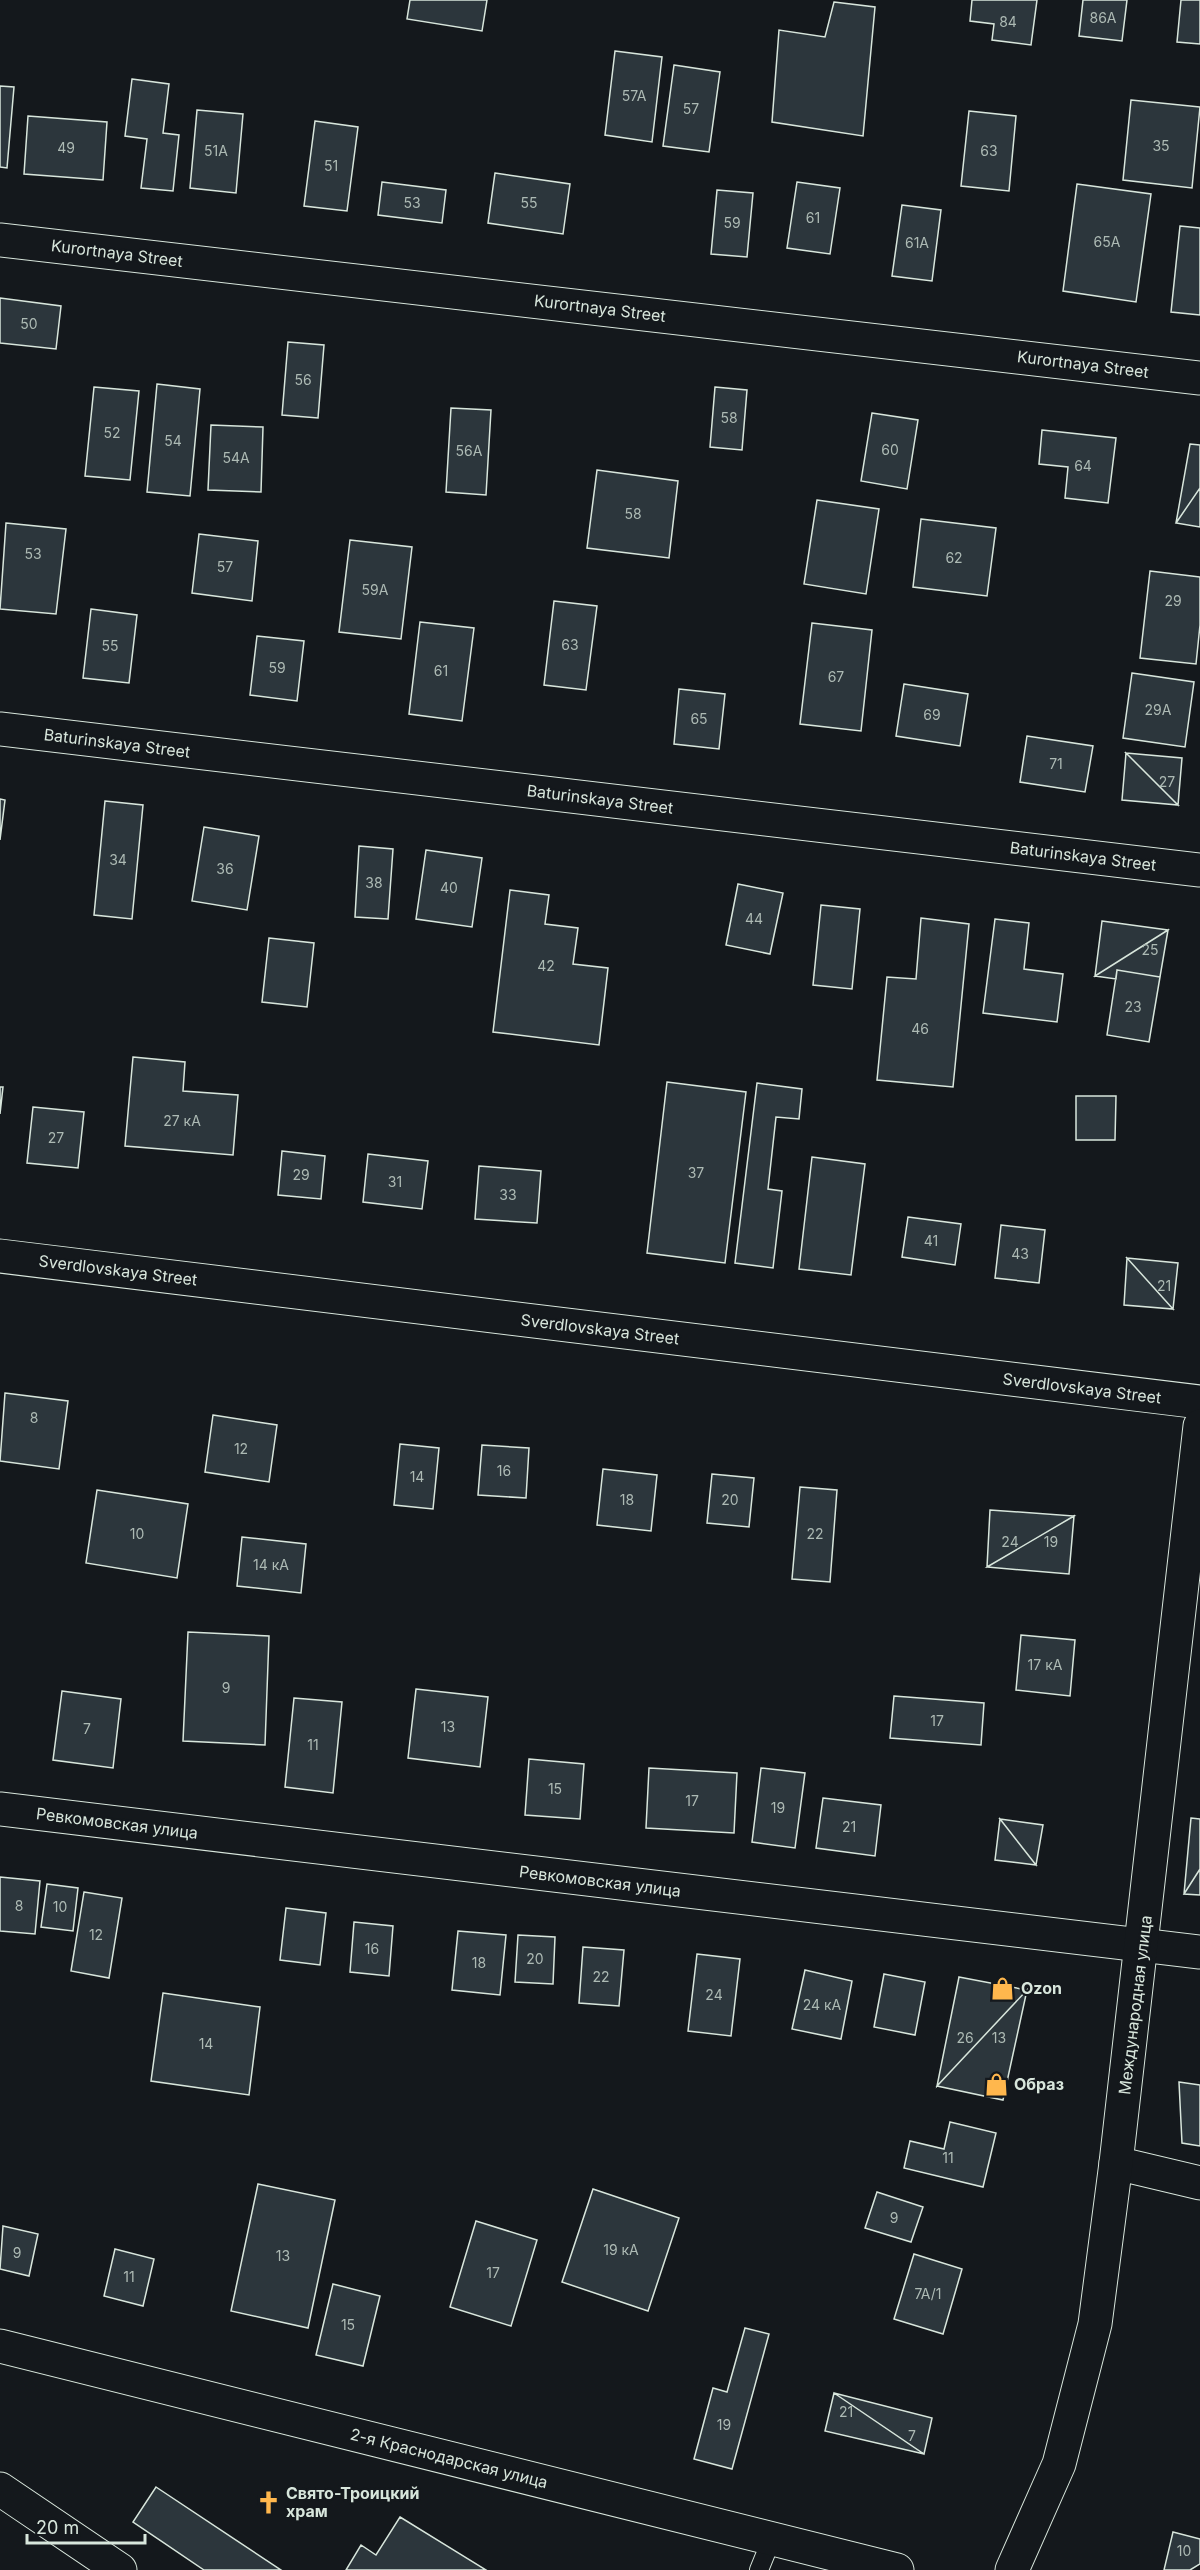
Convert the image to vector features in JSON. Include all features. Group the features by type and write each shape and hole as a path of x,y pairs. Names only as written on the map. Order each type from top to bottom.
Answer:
{"street":[{"name":"Kurortnaya Street","path":"0,240 1200,378"},
{"name":"Baturinskaya Street","path":"0,729 1200,870"},
{"name":"Sverdlovskaya Street","path":"0,1256 1200,1402"},
{"name":"Международная улица","path":"1012,2570 1059,2464 1095,2324 1142,1945 1200,1426"},
{"name":"Ревкомовская улица","path":"0,1809 1200,1952"},
{"path":"1116,2163 1200,2183"},
{"name":"2-я Краснодарская улица","path":"0,2346 897,2570"},
{"path":"0,2488 120,2570"}],"lane":[{"path":"759,2570 772,2538"}],"building":[{"path":"410,0 487,0 482,31 407,19"},
{"path":"972,0 1037,0 1031,45 992,40 994,24 970,21"},
{"path":"1083,0 1127,0 1122,41 1079,36"},
{"path":"1181,0 1200,0 1200,44 1177,42"},
{"path":"834,2 875,7 863,136 772,122 779,30 825,37"},
{"path":"615,51 662,57 652,142 605,135"},
{"path":"674,65 720,72 709,152 663,146"},
{"path":"132,79 169,84 163,133 179,135 173,191 141,188 147,139 125,136"},
{"path":"0,86 14,87 7,168 0,167"},
{"path":"1131,100 1200,107 1192,188 1123,180"},
{"path":"197,110 243,114 236,193 190,188"},
{"path":"969,111 1016,116 1009,191 961,186"},
{"path":"28,116 107,122 103,180 24,174"},
{"path":"315,121 358,127 347,211 304,206"},
{"path":"495,173 570,184 563,234 488,223"},
{"path":"382,182 446,190 442,223 378,215"},
{"path":"797,182 840,188 830,254 787,248"},
{"path":"1077,184 1151,194 1136,302 1063,291"},
{"path":"717,190 753,193 747,257 711,254"},
{"path":"902,205 941,210 932,281 892,276"},
{"path":"1180,226 1200,228 1200,315 1171,312"},
{"path":"0,298 61,306 56,349 0,343"},
{"path":"288,342 324,345 318,418 282,415"},
{"path":"157,384 200,389 190,496 147,492"},
{"path":"94,387 139,391 130,480 85,476"},
{"path":"715,387 747,390 742,450 710,447"},
{"path":"451,408 491,410 486,495 446,492"},
{"path":"872,413 918,420 907,489 861,481"},
{"path":"211,425 263,427 261,492 208,490"},
{"path":"1042,430 1116,438 1108,503 1065,498 1068,467 1039,464"},
{"path":"1190,444 1200,445 1200,488 1176,523"},
{"path":"597,470 678,481 669,558 587,548"},
{"path":"1200,488 1200,527 1176,523"},
{"path":"817,500 879,509 866,594 804,584"},
{"path":"921,519 996,528 987,596 913,587"},
{"path":"6,523 66,529 56,614 0,609"},
{"path":"199,534 258,541 252,601 192,593"},
{"path":"350,540 412,547 401,639 339,632"},
{"path":"1150,571 1200,577 1200,625 1196,664 1140,658"},
{"path":"554,601 597,606 586,690 544,685"},
{"path":"91,609 137,615 129,683 83,678"},
{"path":"420,622 474,628 462,721 409,714"},
{"path":"812,623 872,630 861,731 800,724"},
{"path":"257,636 304,641 297,701 250,695"},
{"path":"1132,673 1194,682 1185,747 1123,738"},
{"path":"904,684 968,694 960,746 896,736"},
{"path":"679,689 725,694 719,749 674,744"},
{"path":"1027,736 1093,746 1085,792 1020,782"},
{"path":"1126,753 1178,805 1122,800"},
{"path":"1126,753 1182,758 1178,805"},
{"path":"0,799 5,800 0,840"},
{"path":"105,801 143,805 132,919 94,915"},
{"path":"204,827 259,836 247,910 192,901"},
{"path":"359,846 393,849 388,919 355,917"},
{"path":"426,850 482,858 472,927 416,919"},
{"path":"738,884 783,893 770,954 726,945"},
{"path":"510,890 549,895 545,924 578,928 573,964 608,968 599,1045 493,1032"},
{"path":"821,905 860,909 852,989 813,985"},
{"path":"921,918 969,924 953,1087 877,1080 887,977 916,979"},
{"path":"995,919 1029,923 1024,969 1063,974 1057,1022 983,1013"},
{"path":"1102,921 1168,930 1095,976"},
{"path":"1168,930 1160,977 1117,970 1116,979 1095,976"},
{"path":"269,938 314,943 307,1007 262,1002"},
{"path":"1117,970 1160,977 1149,1042 1107,1035"},
{"path":"133,1057 185,1062 183,1091 238,1095 233,1155 125,1146"},
{"path":"667,1082 746,1092 725,1263 647,1253"},
{"path":"757,1083 802,1089 799,1119 776,1117 768,1189 782,1191 773,1268 735,1263"},
{"path":"0,1087 3,1087 0,1114"},
{"path":"1076,1096 1116,1096 1115,1140 1076,1140"},
{"path":"33,1107 84,1112 78,1168 27,1163"},
{"path":"282,1151 325,1156 321,1199 278,1195"},
{"path":"368,1154 428,1161 422,1209 363,1202"},
{"path":"812,1157 865,1164 851,1275 799,1269"},
{"path":"479,1166 541,1171 537,1223 475,1219"},
{"path":"908,1217 961,1224 955,1265 902,1257"},
{"path":"1001,1225 1045,1230 1039,1283 995,1278"},
{"path":"1127,1258 1173,1309 1124,1305"},
{"path":"1127,1258 1178,1263 1173,1309"},
{"path":"5,1393 68,1401 59,1469 0,1461"},
{"path":"213,1415 277,1425 269,1482 205,1472"},
{"path":"400,1444 439,1448 433,1509 394,1505"},
{"path":"482,1445 529,1448 526,1498 478,1495"},
{"path":"603,1469 657,1475 651,1531 597,1525"},
{"path":"712,1474 754,1478 749,1527 707,1523"},
{"path":"800,1487 837,1490 830,1582 792,1579"},
{"path":"97,1490 188,1504 177,1578 86,1563"},
{"path":"990,1510 1074,1516 987,1567"},
{"path":"1074,1516 1069,1574 987,1567"},
{"path":"242,1537 306,1544 301,1593 237,1586"},
{"path":"188,1632 269,1636 265,1745 183,1741"},
{"path":"1021,1635 1075,1640 1070,1696 1016,1690"},
{"path":"416,1689 488,1697 480,1767 408,1758"},
{"path":"62,1691 121,1699 113,1768 53,1760"},
{"path":"894,1696 984,1703 981,1745 890,1738"},
{"path":"294,1698 342,1702 333,1793 285,1787"},
{"path":"529,1759 584,1764 580,1819 525,1815"},
{"path":"649,1768 737,1773 734,1833 646,1828"},
{"path":"761,1768 805,1773 795,1848 752,1842"},
{"path":"823,1798 881,1805 875,1856 816,1848"},
{"path":"1191,1818 1200,1819 1200,1869 1184,1894"},
{"path":"1000,1819 1036,1865 995,1860"},
{"path":"1000,1819 1043,1825 1036,1865"},
{"path":"1200,1869 1200,1895 1184,1894"},
{"path":"0,1877 40,1881 35,1934 0,1931"},
{"path":"47,1884 78,1888 73,1931 41,1927"},
{"path":"84,1892 122,1898 109,1978 71,1971"},
{"path":"286,1908 326,1913 320,1965 280,1960"},
{"path":"354,1922 393,1926 389,1976 350,1972"},
{"path":"458,1931 506,1935 500,1995 452,1990"},
{"path":"518,1935 555,1937 553,1984 515,1982"},
{"path":"583,1947 624,1950 619,2006 579,2003"},
{"path":"697,1954 740,1959 731,2036 688,2031"},
{"path":"805,1970 852,1981 841,2039 792,2029"},
{"path":"884,1974 925,1982 915,2035 874,2027"},
{"path":"959,1977 1027,1990 937,2086"},
{"path":"1027,1990 1003,2100 937,2086"},
{"path":"163,1993 260,2007 249,2095 151,2081"},
{"path":"1179,2082 1200,2085 1200,2146 1182,2143"},
{"path":"950,2122 996,2133 983,2187 904,2168 910,2141 944,2149"},
{"path":"258,2184 335,2200 308,2328 231,2311"},
{"path":"593,2189 679,2218 648,2311 562,2282"},
{"path":"877,2192 923,2207 911,2242 865,2228"},
{"path":"476,2221 537,2240 511,2326 450,2307"},
{"path":"3,2226 38,2234 29,2276 0,2269"},
{"path":"115,2249 154,2259 143,2306 104,2296"},
{"path":"914,2254 962,2269 943,2334 894,2319"},
{"path":"333,2284 380,2296 363,2366 316,2355"},
{"path":"745,2328 769,2334 732,2469 694,2459 713,2388 727,2392"},
{"path":"834,2393 932,2418 924,2454"},
{"path":"834,2393 924,2454 825,2431"},
{"path":"156,2487 281,2570 204,2570 133,2522"},
{"path":"400,2517 486,2570 346,2570 361,2545 376,2555"},
{"path":"1173,2532 1200,2539 1200,2564 1190,2570 1164,2570"}],"place":[{"name":"Ozon","path":"1003,1988"},
{"name":"Образ","path":"996,2084"},
{"name":"Свято-Троицкий храм","path":"268,2502"}]}
